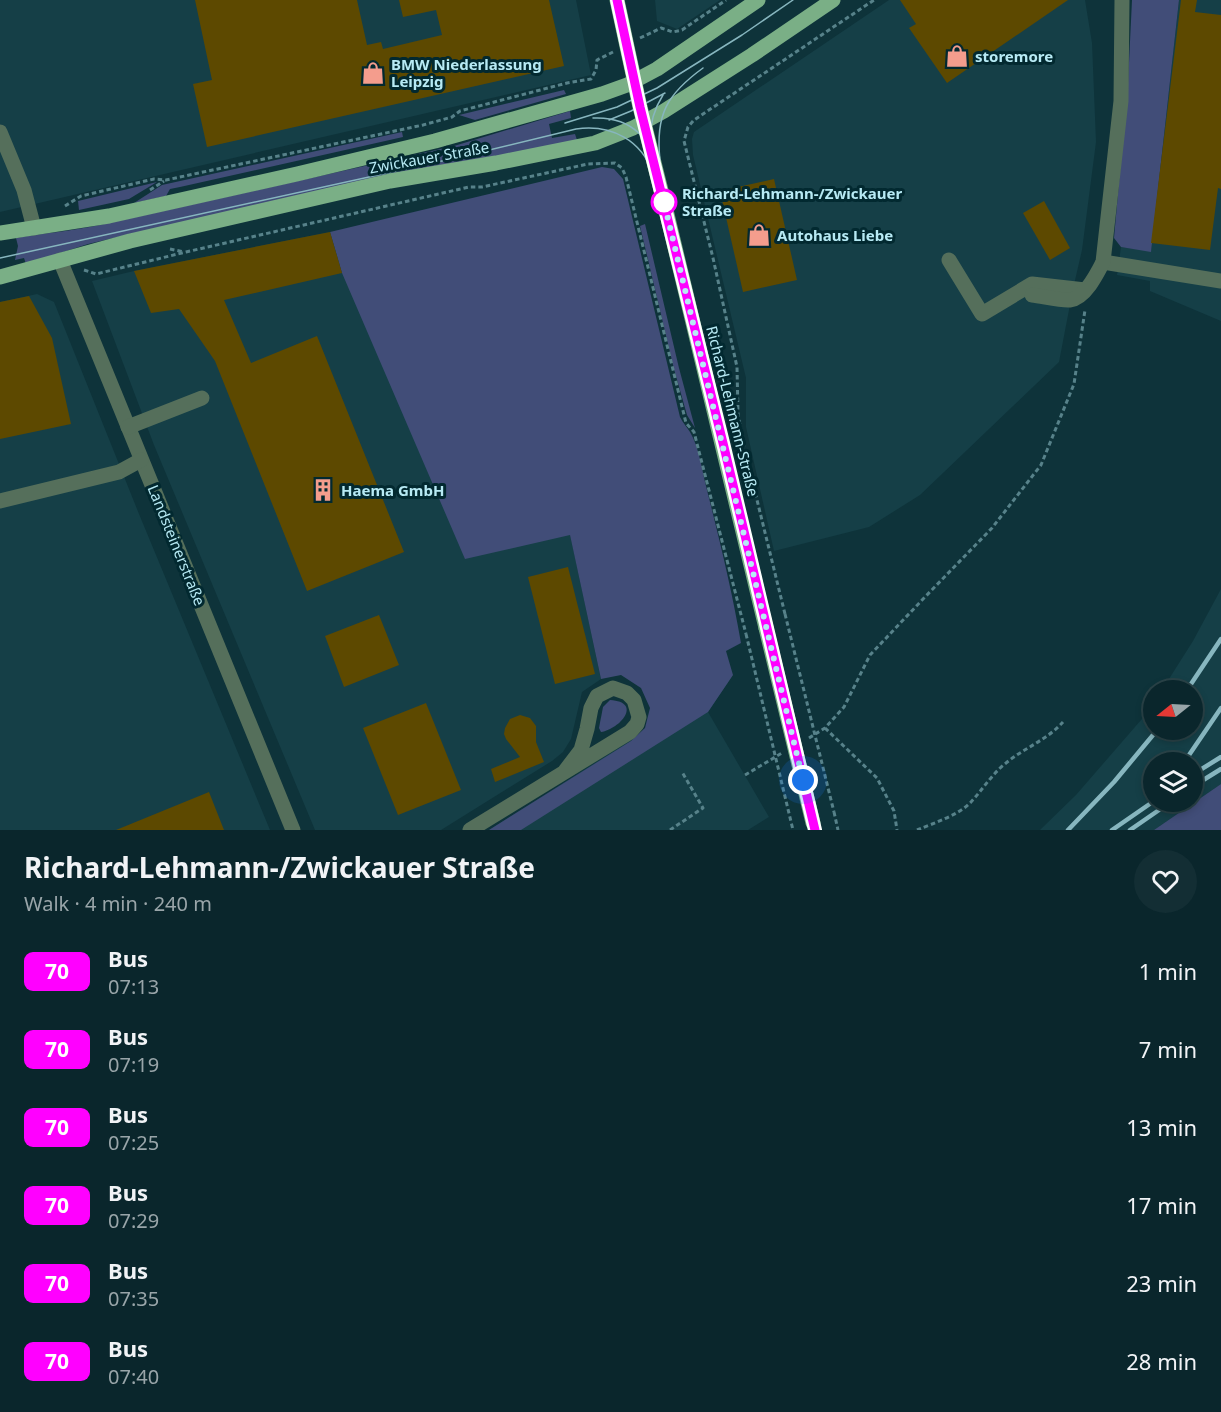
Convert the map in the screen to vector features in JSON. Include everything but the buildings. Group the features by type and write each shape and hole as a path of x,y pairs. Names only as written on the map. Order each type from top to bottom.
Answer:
{"main road":[{"name":"Richard-Lehmann-Straße","path":"616,0 814,826"},
{"name":"Zwickauer Straße","path":"0,233 109,216 297,174 414,146 602,94 634,81 664,64 758,0"},
{"name":"Zwickauer Straße","path":"0,277 130,241 390,181 584,146 619,134 644,122 752,55 833,0"}],"street":[{"path":"1032,295 1070,300 1093,282 1103,262 1121,101 1122,0"},
{"path":"0,132 24,190 34,228"},
{"name":"Landsteinerstraße","path":"60,260 292,830"},
{"path":"949,260 981,314 1032,284 1085,290"},
{"path":"1103,262 1221,281"},
{"path":"128,427 202,398"},
{"path":"0,501 119,472 141,460"},
{"path":"470,830 630,732 637,724 639,717 634,700 627,693 613,688 597,696 591,708 581,750 565,771"}],"path":[{"path":"656,30 661,28 673,32 682,30 726,0"},
{"path":"838,830 744,447 738,414 737,367 684,141 694,120 874,0"},
{"path":"62,209 81,196 154,179 166,180 389,133 452,117 460,111 567,83 591,79 596,70 597,60 601,57"},
{"path":"60,260 96,274 468,187 482,187 588,164 615,163 622,168 686,423 694,432 793,830"},
{"path":"805,740 825,728 844,707 870,655 992,528 1041,465 1074,384 1085,309 1085,290"},
{"path":"917,830 949,816 970,803 1004,764 1054,732 1063,722"},
{"path":"825,728 877,778 894,811 897,830"},
{"path":"745,775 785,752"},
{"path":"670,830 703,808 682,772"}],"shaded area":[{"path":"0,0 576,0 591,75 0,212"},
{"path":"655,0 720,0 677,29 657,21"},
{"path":"889,0 1085,0 1092,43 1096,142 1082,250 1059,362 920,495 869,527 774,551 746,427 746,378 693,155 692,139 694,132"},
{"path":"1132,0 1179,0 1151,252 1121,247 1114,238 1128,83"},
{"path":"1179,0 1221,0 1221,321 1150,291 1150,281 1117,275 1121,247 1151,251"},
{"path":"564,90 566,94 475,120 459,115"},
{"path":"570,111 571,118 549,124 552,138 575,134 577,140 152,229 88,244 26,264 24,258 15,260 18,246 16,238 100,225 454,146"},
{"path":"402,132 403,137 170,189 166,196 134,203 162,185"},
{"path":"602,167 614,169 623,179 680,417 693,438 700,459 741,643 726,651 733,675 708,712 521,830 489,830 631,741 645,728 650,708 641,688 621,675 601,679 570,535 465,559 342,273 330,232"},
{"path":"157,182 129,199 79,210 78,201"},
{"path":"645,224 695,428 687,415 674,369 640,226"},
{"path":"330,232 342,273 570,534 601,679 582,692 571,739 563,752 441,830 315,830 154,445 92,281"},
{"path":"37,294 54,302 270,830 0,830 0,302"},
{"path":"1221,589 1221,784 1203,796 1203,752 1143,752 1143,812 1180,812 1154,830 1040,830 1076,795 1143,718 1143,740 1203,740 1203,680 1168,680 1193,641"},
{"path":"733,675 708,712 769,817 748,830 489,830"},
{"path":"610,700 620,702 627,710 621,721 601,732 599,728 603,707"},
{"path":"1221,784 1221,830 1154,830 1180,812 1203,812 1203,796"}],"tram line":[{"path":"565,123 617,107 657,88 793,0"},
{"path":"660,160 660,130 666,107 680,87 703,68"},
{"path":"609,120 665,93"},
{"path":"650,140 653,116 663,95"},
{"path":"593,118 620,122 640,134 654,154 662,179"},
{"path":"0,258 460,157 576,129 601,129 624,137 641,152 653,174 812,830"}],"railway":[{"path":"1194,680 1221,639"},
{"path":"1191,752 1221,708"},
{"path":"1068,830 1114,782 1149,740"},
{"path":"1203,768 1221,757"},
{"path":"1203,780 1221,769"},
{"path":"1112,830 1143,809"},
{"path":"1130,830 1156,812"}],"bus line":[{"name":"70","path":"617,0 640,107 815,830"}],"place":[{"name":"storemore","path":"957,56"},
{"name":"BMW Niederlassung Leipzig","path":"373,73"},
{"name":"Richard-Lehmann-/Zwickauer Straße","path":"664,202"},
{"name":"Autohaus Liebe","path":"759,235"},
{"name":"Haema GmbH","path":"323,490"}],"route":[{"path":"664,202 662,194 803,780"}]}
